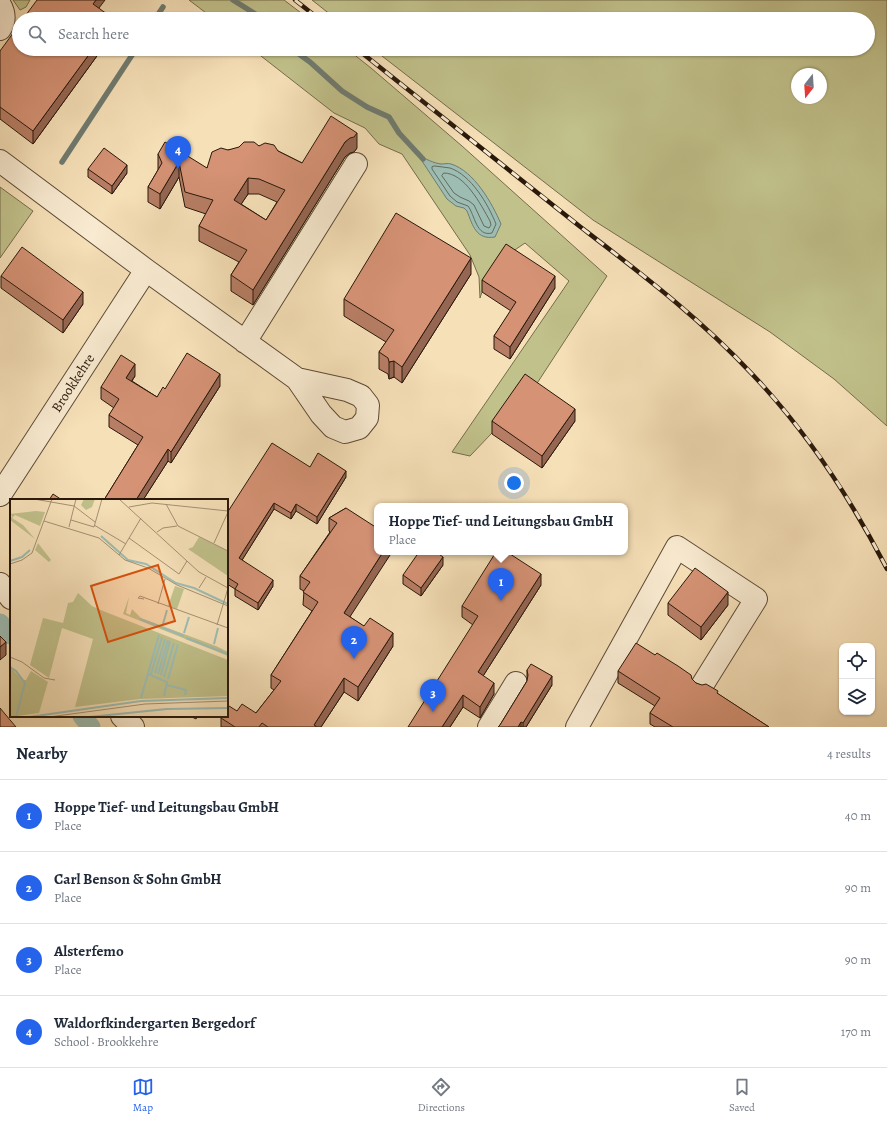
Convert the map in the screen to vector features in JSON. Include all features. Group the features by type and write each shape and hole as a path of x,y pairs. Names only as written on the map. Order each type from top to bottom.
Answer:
{"street":[{"path":"0,5 3,10 4,23 0,29"},
{"path":"0,162 296,379"},
{"path":"246,342 356,164"},
{"name":"Brookkehre","path":"0,495 146,270"},
{"path":"577,727 677,546 756,599 703,684"},
{"path":"0,584 10,597"},
{"path":"489,727 516,684"},
{"path":"123,717 133,727"}],"green space":[{"path":"13,0 30,0 26,7 20,10"},
{"path":"189,0 284,0 300,12 205,12"},
{"path":"312,0 887,0 887,426 834,379 770,332 593,220 382,56 875,56 875,12 327,12"},
{"path":"261,56 356,56 462,146 607,276 532,391 470,456 452,452 569,281 525,243 506,256 482,292 480,298 479,277 470,255 402,154 379,144 365,128 334,113"},
{"path":"0,187 33,211 0,258"}],"water":[{"path":"418,155 435,163 450,164 459,168 475,181 493,207 501,224 495,237 483,236 476,231 467,211 464,208 456,206 447,199"}],"building":[{"path":"37,0 96,0 93,4 104,12 28,12"},
{"path":"12,35 12,56 88,56 33,131 0,107 0,51"},
{"path":"331,116 357,133 354,137 345,142 253,290 231,275 247,250 199,226 213,200 185,192 179,162 160,194 148,187 162,163 158,154 165,142 207,168 212,152 221,148 228,150 239,147 244,142 254,142 259,146 265,143 274,145 278,151 302,163","holes":["248,178 259,179 285,190 266,220 234,200"]},
{"path":"104,148 127,165 112,186 88,169"},
{"path":"396,213 471,258 402,367 394,361 389,362 388,358 379,352 394,330 344,299"},
{"path":"506,244 555,276 510,347 494,336 516,302 482,280"},
{"path":"22,247 83,292 63,320 1,276"},
{"path":"187,353 220,374 171,452 168,449 137,499 105,499 143,437 109,415 119,399 101,387 121,355 135,364 126,378 157,397 163,387 165,389"},
{"path":"525,374 575,409 542,456 492,421"},
{"path":"272,443 310,467 318,453 346,471 317,517 296,504 291,513 274,503 239,558 273,580 258,603 235,589 238,584 228,578 228,511"},
{"path":"53,494 60,499 50,499"},
{"path":"346,508 374,526 374,555 381,555 344,613 364,626 370,618 393,633 358,687 344,678 314,725 316,727 268,727 262,723 259,727 235,727 221,718 228,717 229,706 237,711 242,704 256,713 281,681 271,675 318,602 303,592 310,582 300,576 337,523 329,518"},
{"path":"417,555 440,555 443,557 421,588 403,575"},
{"path":"494,555 512,555 541,574 478,672 494,683 480,707 463,695 442,727 408,727 478,616 462,606"},
{"path":"695,568 728,592 701,627 668,603"},
{"path":"0,636 6,642 0,647"},
{"path":"636,643 655,655 657,653 678,666 691,675 692,679 696,683 702,685 706,684 718,691 717,693 769,727 673,727 650,713 660,698 618,671"},
{"path":"531,664 552,676 523,723 521,722 518,727 498,727 527,681 527,670"},
{"path":"0,708 16,727 0,727"}],"waterway":[{"path":"233,0 252,12"},
{"path":"160,12 163,7"},
{"path":"62,162 131,56"},
{"path":"302,56 342,91 367,107 389,117 399,133 423,159"},
{"path":"0,623 10,634"},
{"path":"83,717 91,727"}],"railway":[{"path":"295,0 310,12"},
{"path":"366,56 646,278 732,353 792,419 810,443 843,491 887,569"}],"place":[{"name":"Waldorfkindergarten Bergedorf","path":"178,169"},
{"name":"Hoppe Tief- und Leitungsbau GmbH","path":"501,601"},
{"name":"Carl Benson & Sohn GmbH","path":"354,659"},
{"name":"Alsterfemo","path":"433,712"}]}
